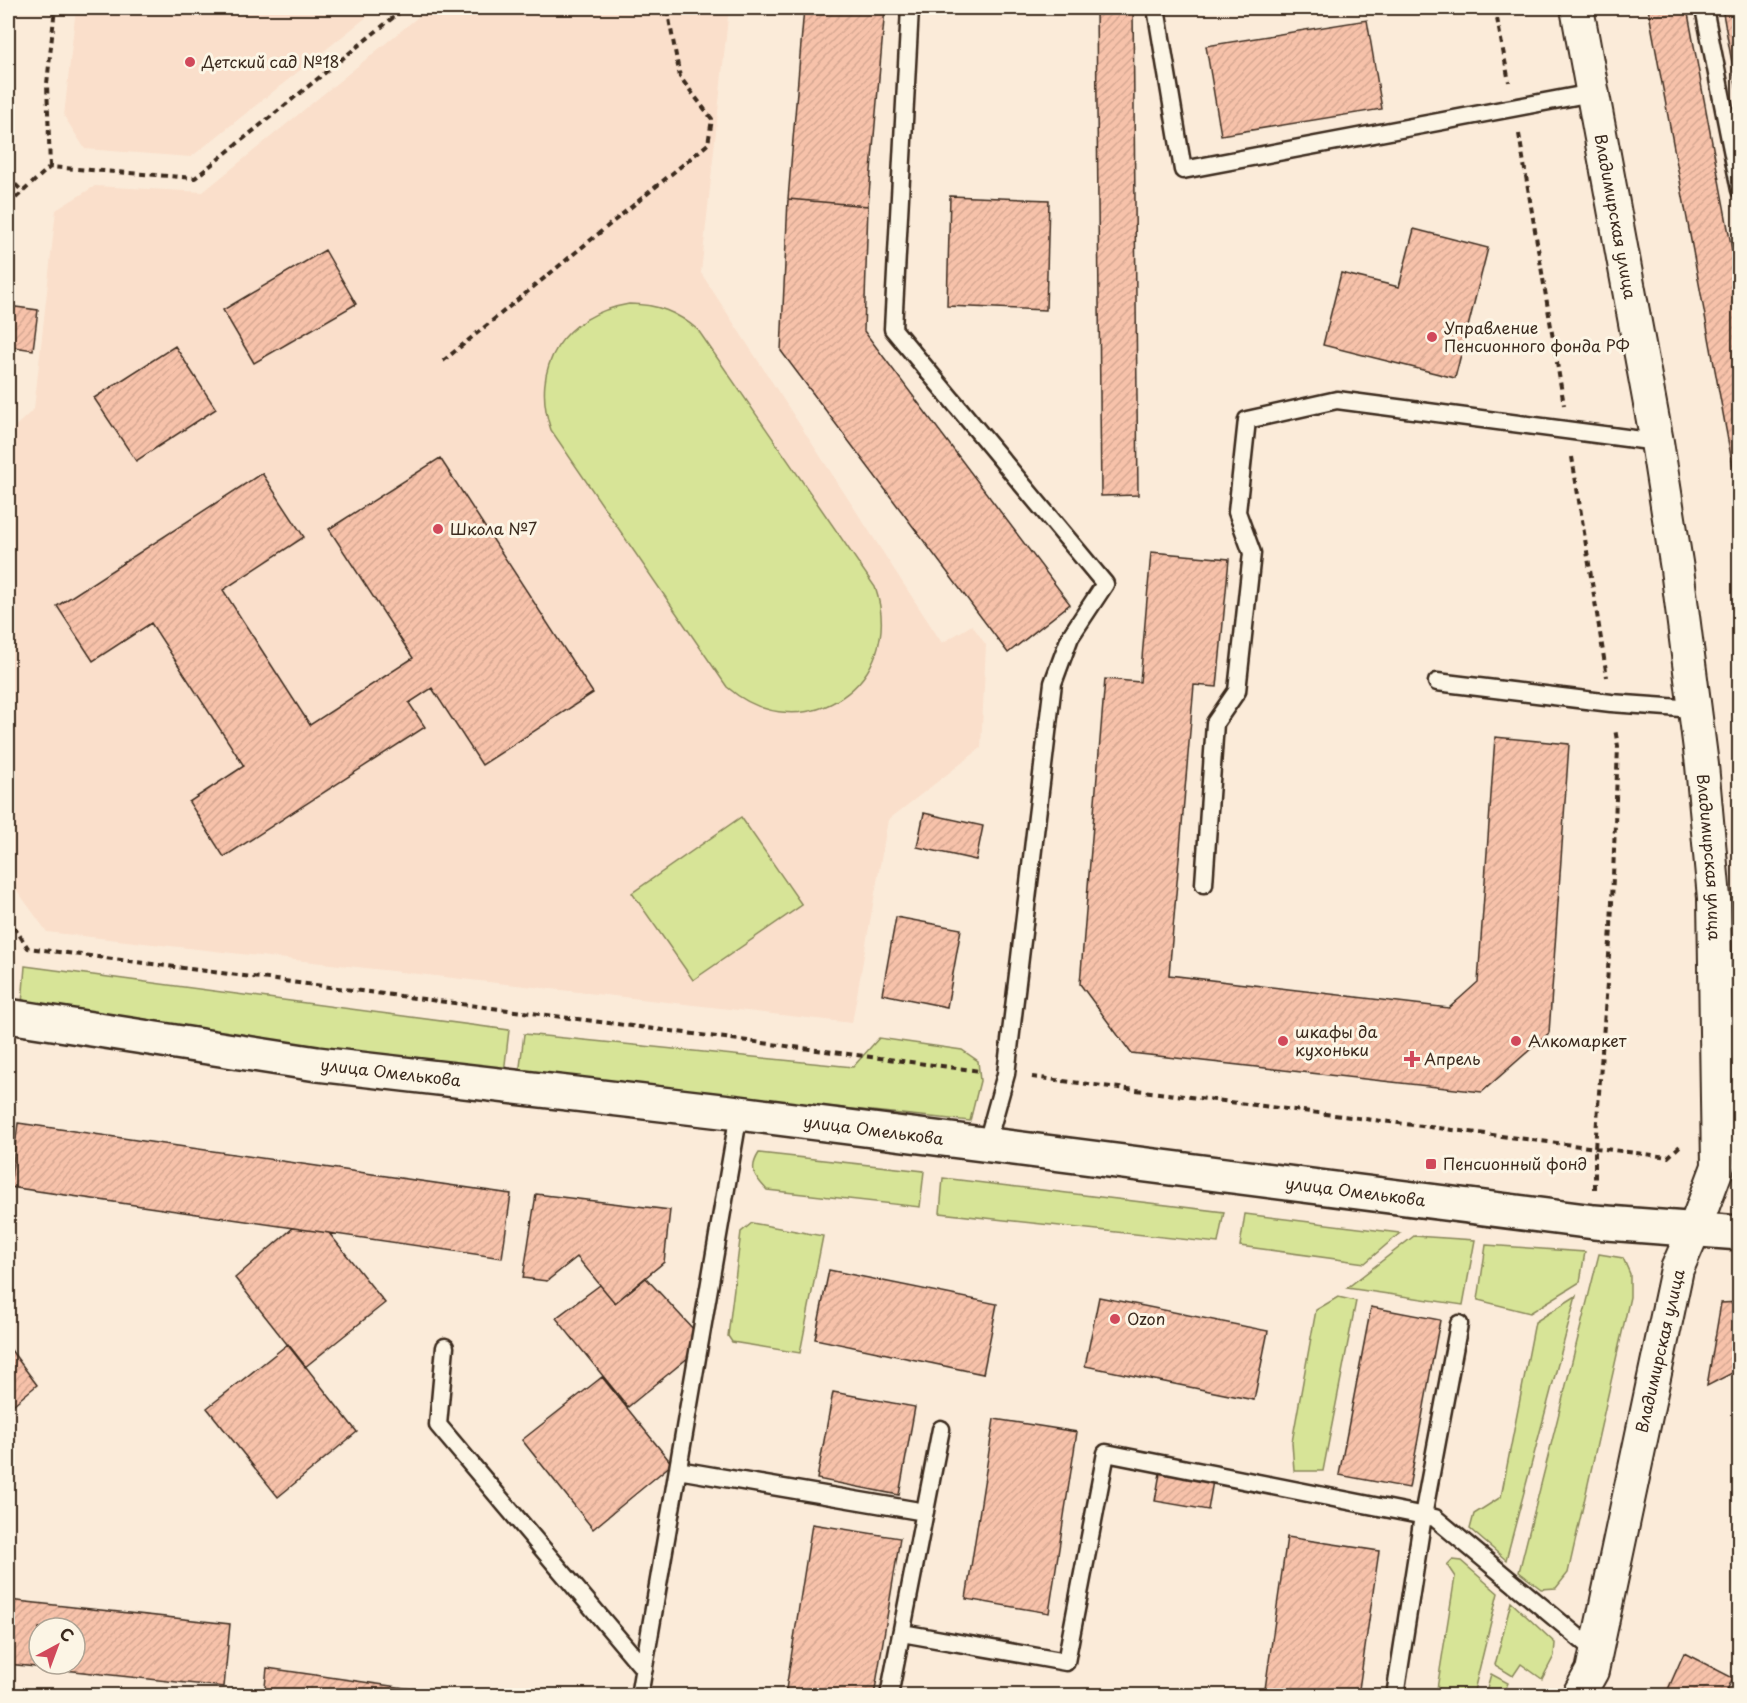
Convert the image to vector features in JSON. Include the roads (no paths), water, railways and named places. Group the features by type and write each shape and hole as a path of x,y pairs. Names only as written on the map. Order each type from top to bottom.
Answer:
{"street":[{"name":"Владимирская улица","path":"1577,8 1657,442 1677,569 1702,765 1714,898 1718,1166 1677,1269 1592,1671 1578,1695"},
{"name":"улица Омелькова","path":"8,1016 317,1064 739,1113 1594,1222 1740,1233"}],"lane":[{"path":"910,8 893,329 1105,584 1070,637 1053,683 1006,1074 987,1146"},
{"path":"1156,8 1183,170 1592,93"},
{"path":"1704,8 1740,190"},
{"path":"1204,884 1215,723 1237,691 1252,553 1237,512 1247,420 1337,400 1657,442"},
{"path":"1437,682 1611,703 1695,709"},
{"path":"639,1695 739,1113"},
{"path":"1395,1695 1423,1516 1459,1324"},
{"path":"445,1347 438,1425 644,1669"},
{"path":"889,1695 941,1429"},
{"path":"902,1633 1066,1662 1106,1453 1435,1518 1596,1652"},
{"path":"678,1470 925,1512"}],"place":[{"name":"Детский сад №18","path":"190,62"},
{"name":"Управление Пенсионного фонда РФ","path":"1432,337"},
{"name":"Школа №7","path":"438,529"},
{"name":"шкафы да кухоньки","path":"1283,1041"},
{"name":"Алкомаркет","path":"1516,1041"},
{"name":"Апрель","path":"1412,1059"},
{"name":"Пенсионный фонд","path":"1431,1164"},
{"name":"Ozon","path":"1115,1319"}]}
